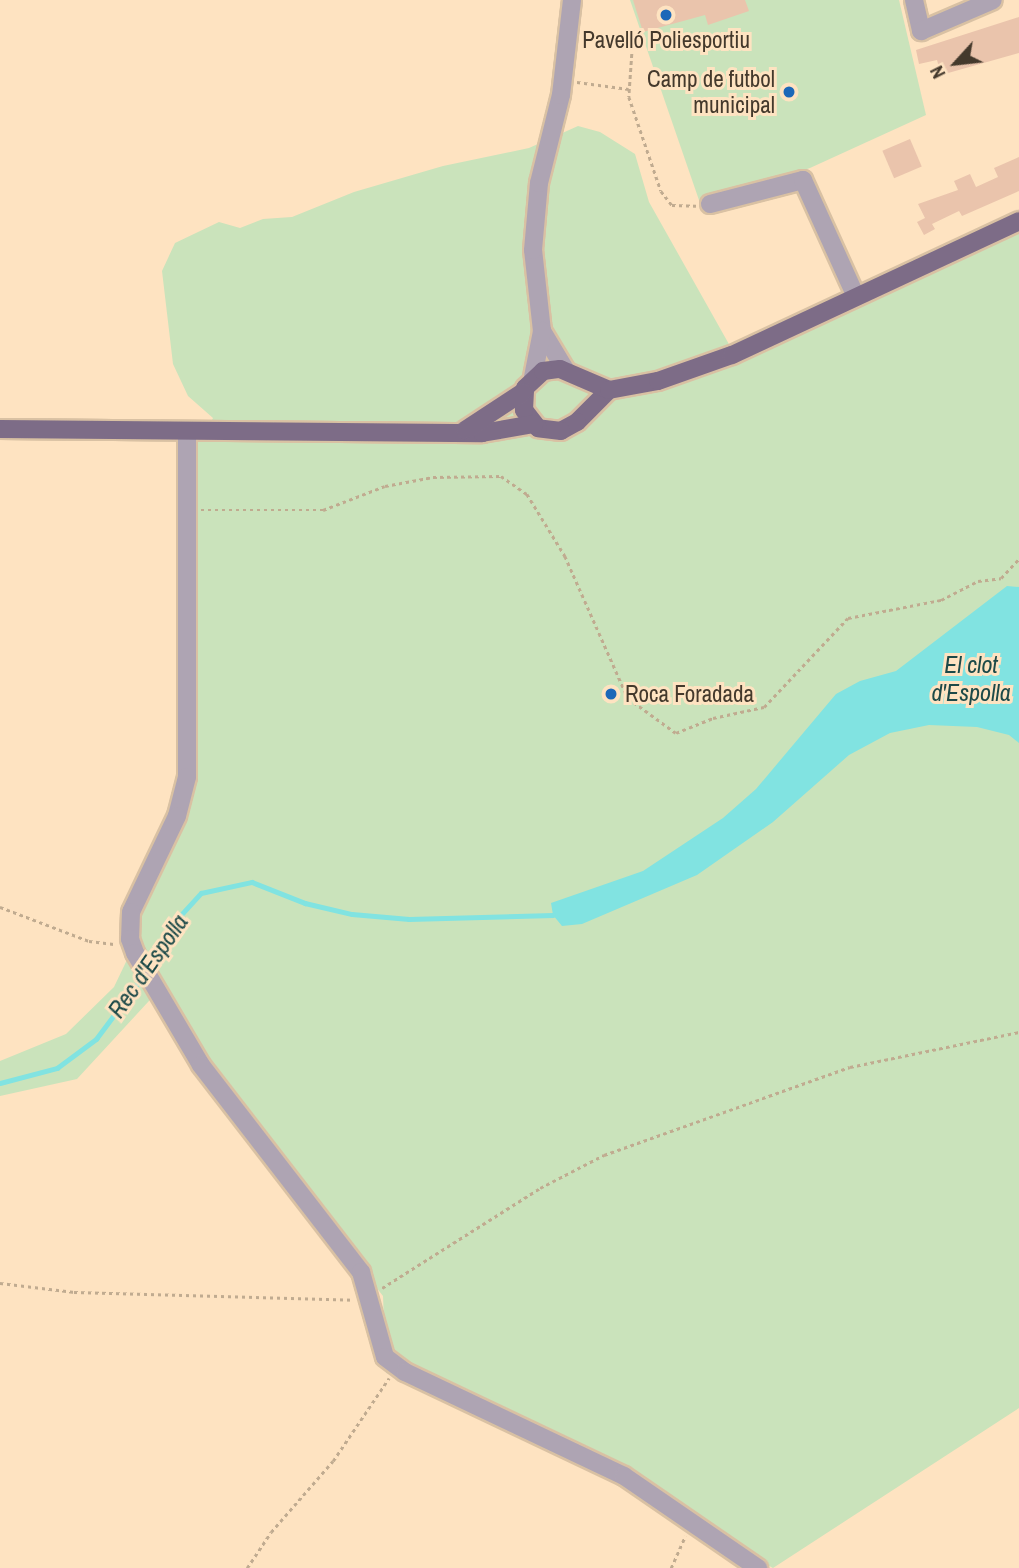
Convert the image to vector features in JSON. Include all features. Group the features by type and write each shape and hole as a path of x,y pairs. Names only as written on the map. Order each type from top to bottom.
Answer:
{"main road":[{"path":"0,429 482,433 534,424 561,431 609,390 658,381 732,355 1019,221"},
{"path":"463,431 548,369 572,375 609,390"},
{"path":"572,375 585,395 583,413"},
{"path":"528,385 524,410 534,424"}],"street":[{"path":"572,0 563,80 535,219 533,281 542,331 572,375"},
{"path":"914,0 921,31 993,0"},
{"path":"710,204 803,180 856,297"},
{"path":"528,385 542,331"},
{"path":"187,431 187,777 177,816 131,912 130,939 145,972 201,1065 349,1254 370,1293 380,1349 395,1366 614,1471 692,1519 758,1568"}],"path":[{"path":"633,40 629,89 661,191 672,205 710,204"},
{"path":"563,80 629,89"},
{"path":"186,509 323,510 385,485 433,477 501,476 527,494 565,556 628,698 676,733 713,718 764,707 848,618 941,600 978,581 1001,578 1019,559"},
{"path":"0,907 89,941 111,945 130,939"},
{"path":"0,1283 74,1292 355,1300 540,1188 604,1155 850,1067 1019,1032"},
{"path":"247,1568 368,1412 395,1366"},
{"path":"671,1568 692,1519"}],"green space":[{"name":"Camp de futbol municipal","path":"630,0 899,0 926,115 810,168 700,203"},
{"path":"578,126 600,132 635,154 649,202 730,346 995,232 1019,230 1019,1408 773,1568 454,1384 386,1373 383,1296 202,1064 160,989 77,1079 0,1096 0,1061 66,1034 114,987 135,943 127,927 185,789 186,428 208,428 213,418 188,396 173,364 162,271 175,243 219,222 240,228 263,219 292,217 354,192 443,166 529,148"}],"water":[{"name":"El clot d'Espolla","path":"1007,586 1019,587 1019,743 1009,735 977,727 929,725 890,733 849,755 773,822 697,875 582,924 562,926 553,915 551,903 643,871 723,818 756,789 836,694 860,681 896,671"}],"building":[{"name":"Pavelló Poliesportiu","path":"633,0 745,0 749,11 708,25 705,15 643,32"},
{"path":"1019,17 1019,53 941,75 937,60 919,64 916,50"},
{"path":"910,139 922,167 894,178 882,151"},
{"path":"1019,157 1019,191 962,216 959,211 932,224 935,229 924,235 917,222 925,218 918,204 958,190 954,181 970,174 976,187 998,177 994,168"}],"waterway":[{"name":"Rec d'Espolla","path":"148,968 169,928 201,893 252,882 305,903 352,914 409,919 553,915"},
{"name":"Rec d'Espolla","path":"0,1083 57,1068 96,1039 144,975"}],"place":[{"name":"Pavelló Poliesportiu","path":"666,15"},
{"name":"Camp de futbol municipal","path":"789,92"},
{"name":"Roca Foradada","path":"611,694"}]}
